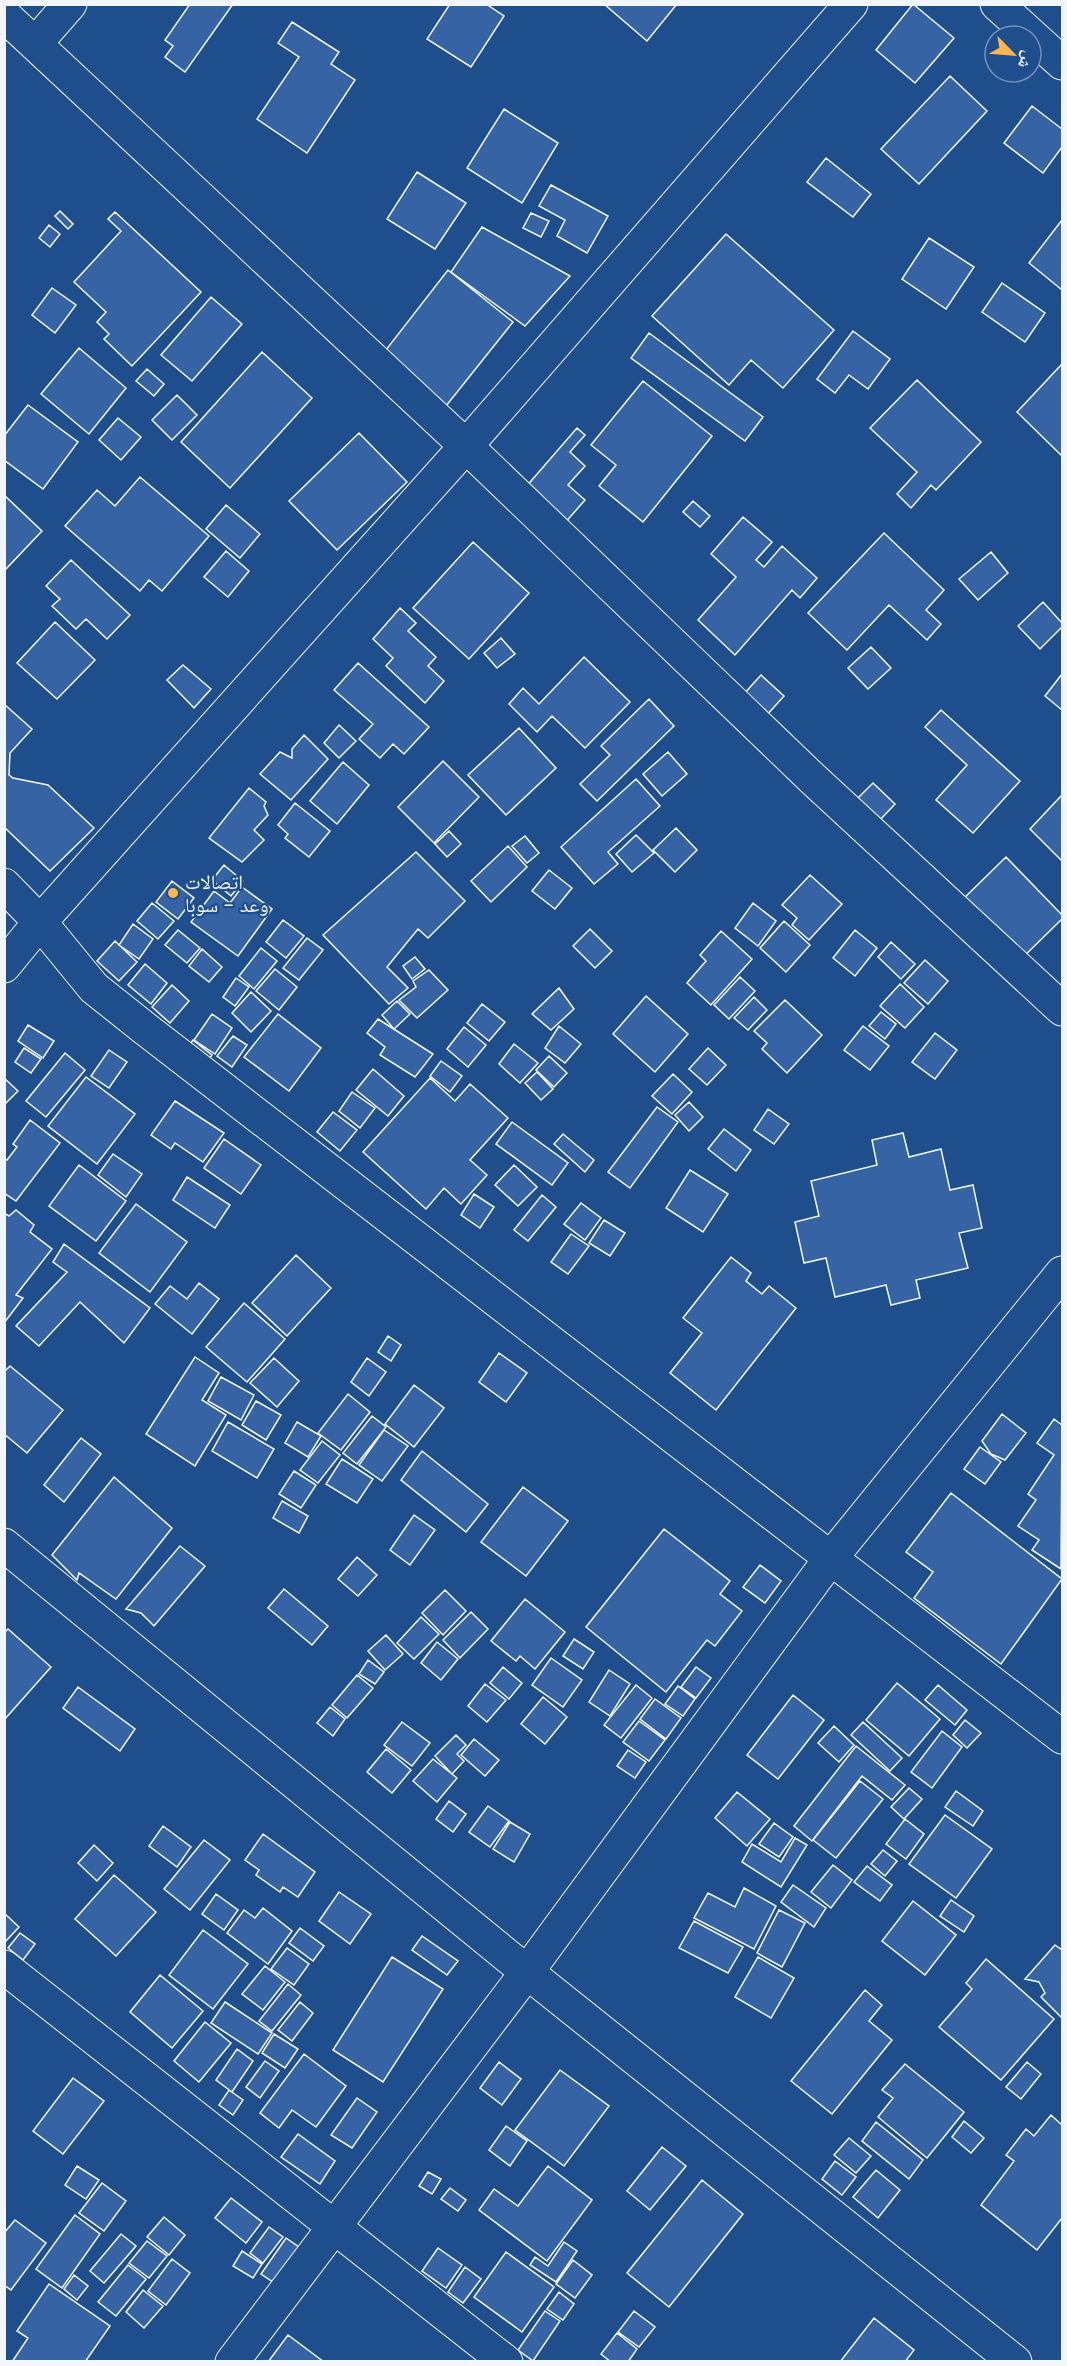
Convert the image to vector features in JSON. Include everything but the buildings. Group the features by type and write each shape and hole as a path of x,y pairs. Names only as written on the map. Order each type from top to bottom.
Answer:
{"street":[{"path":"35,44 70,4"},
{"path":"4,966 40,922 466,447 851,4"},
{"path":"997,4 1062,63"},
{"path":"4,15 466,447 813,779 1062,1009"},
{"path":"4,885 40,922 94,987 135,1021 1062,1737"},
{"path":"232,2361 527,1972 830,1559 1062,1273"},
{"path":"4,1545 527,1972 1015,2361"},
{"path":"4,1967 507,2361"}],"place":[{"name":"اتصالات وعد - سوبا","path":"173,893"}]}
